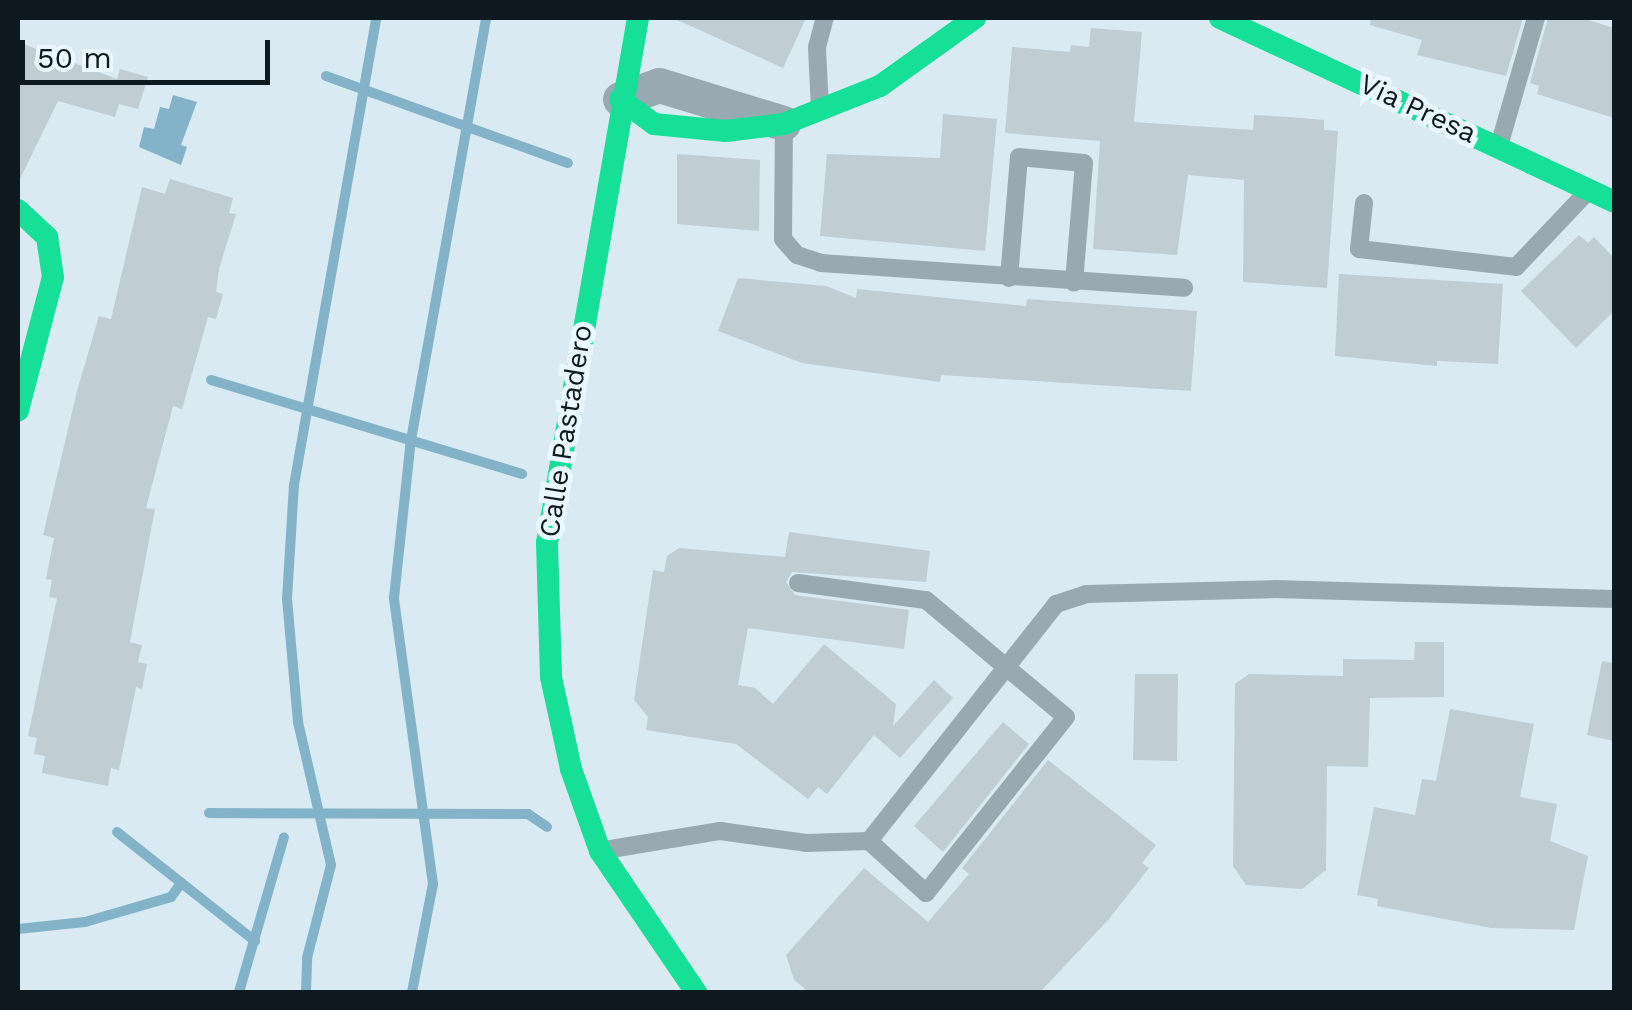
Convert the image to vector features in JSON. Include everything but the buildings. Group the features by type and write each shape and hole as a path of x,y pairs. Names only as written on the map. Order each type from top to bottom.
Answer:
{"street":[{"name":"Calle Pastadero","path":"638,18 620,99 547,543 552,677 570,769 600,851 696,992"},
{"path":"620,99 659,85 784,124 820,114 880,86 975,18"},
{"name":"Via Presa","path":"1229,19 1614,202"},
{"path":"18,210 47,237 54,277 18,410"}],"lane":[{"path":"820,114 817,46 825,18"},
{"path":"1498,147 1536,18"},
{"path":"784,124 783,239 796,254 821,263 1184,288"},
{"path":"1009,278 1019,157 1084,163 1074,283"},
{"path":"1364,203 1359,249 1516,266 1588,191"},
{"path":"600,851 646,838 720,831 806,843 869,841 926,893 1066,717 926,600 798,583"},
{"path":"869,841 1056,604 1086,594 1275,589 1614,599"}],"water":[{"path":"173,95 197,102 181,145 187,147 181,165 139,147 144,127 154,129 160,107 169,109"}],"waterway":[{"path":"306,992 307,958 331,865 298,722 287,599 294,485 376,18"},
{"path":"412,992 433,884 394,598 411,440 486,18"},
{"path":"326,76 568,163"},
{"path":"211,380 522,474"},
{"path":"209,813 528,814 547,827"},
{"path":"117,832 255,941"},
{"path":"239,992 284,837"},
{"path":"18,929 85,922 171,897 181,883"}],"traffic: fast":[{"path":"638,18 547,543 551,677 571,769 600,851 696,992"},
{"path":"620,99 654,124 726,131 784,124 880,86 975,18"},
{"path":"1220,18 1614,202"},
{"path":"18,210 47,237 53,277 18,410"}]}
